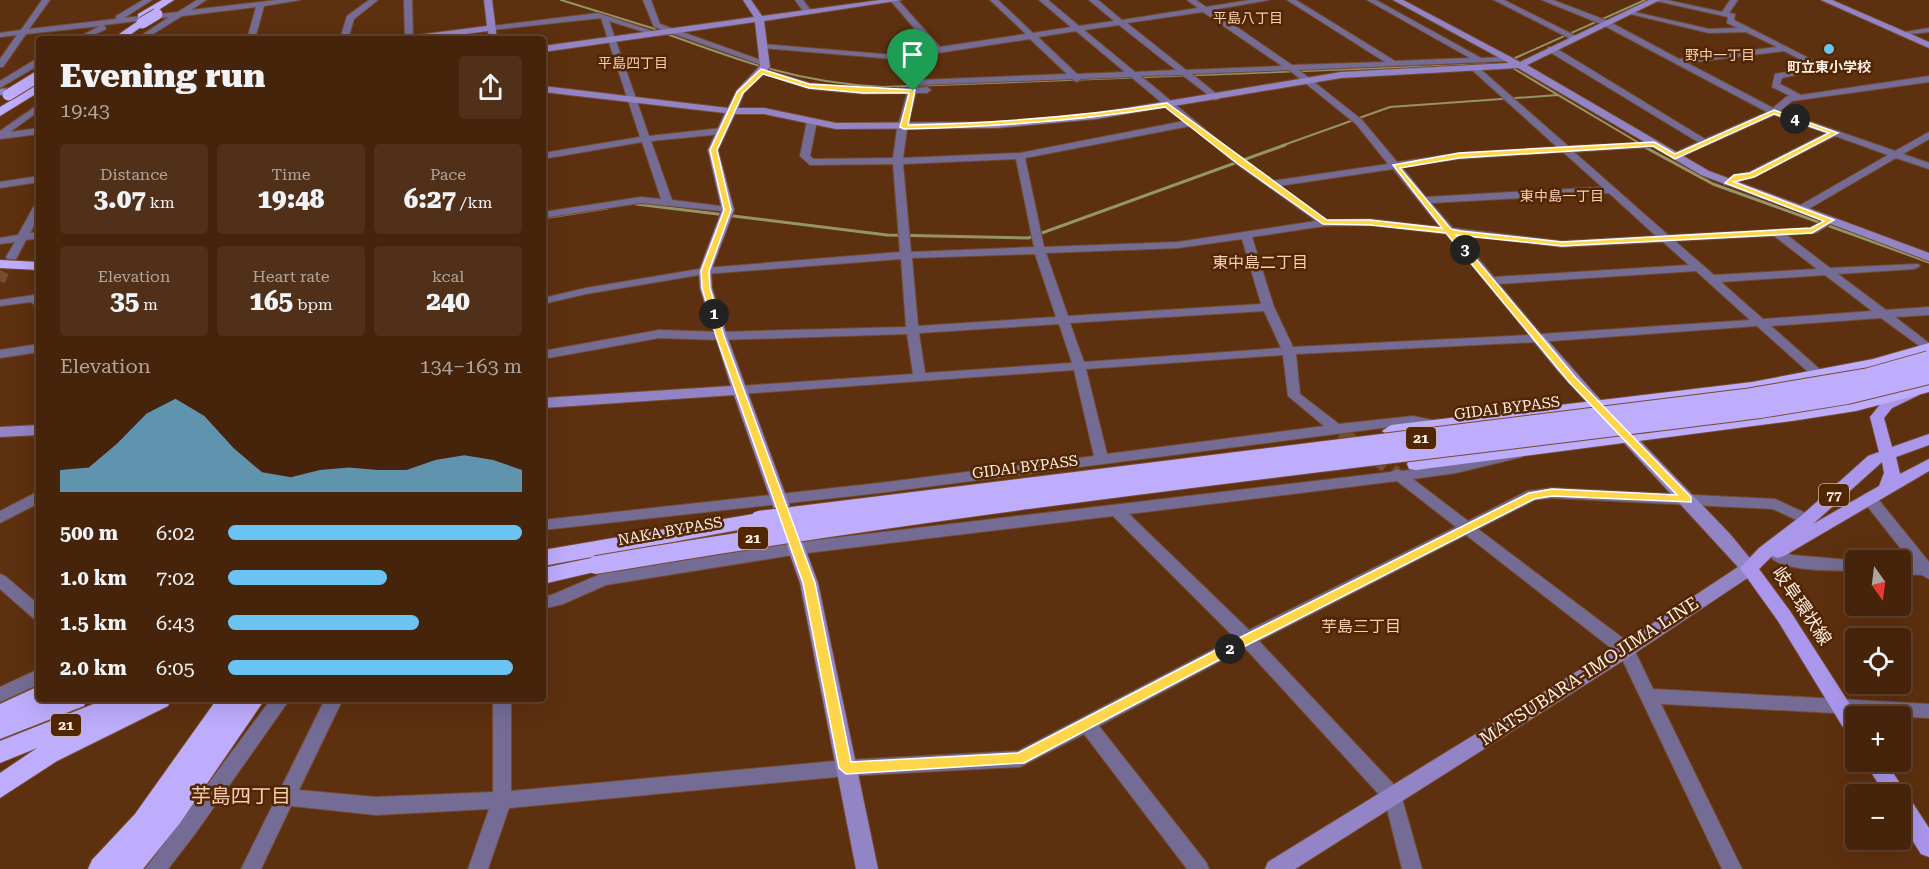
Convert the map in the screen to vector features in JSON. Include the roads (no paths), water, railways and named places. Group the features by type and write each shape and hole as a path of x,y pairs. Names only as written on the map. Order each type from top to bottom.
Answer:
{"highway":[{"path":"121,36 169,0"},
{"path":"109,36 128,25 157,14 179,0"},
{"path":"0,113 8,96 36,80"},
{"path":"8,96 36,88"},
{"path":"4,262 36,267"},
{"path":"0,275 36,275"},
{"name":"21","path":"910,509 1064,471 1741,388 1820,376 1929,351"},
{"name":"GIDAI BYPASS","path":"910,509 1745,398 1859,379 1929,351"},
{"name":"21","path":"910,509 1741,411 1847,395 1929,375"},
{"name":"21","path":"910,509 1075,506 1625,437 1856,405 1923,389"},
{"name":"NAKA BYPASS","path":"546,558 759,520 910,509"},
{"name":"NAKA BYPASS","path":"546,575 596,550 759,537 910,509"},
{"path":"546,545 596,550"},
{"path":"0,715 36,697"},
{"name":"21","path":"0,729 68,702"},
{"name":"21","path":"0,752 125,702"},
{"path":"0,787 49,753 154,702"},
{"path":"101,869 144,822 228,702"},
{"path":"127,869 183,798 252,702"}],"main road":[{"path":"1886,488 1893,479 1877,422 1878,415 1887,405 1923,389"},
{"name":"岐阜環状線","path":"1749,568 1765,552 1807,520 1863,467 1886,453 1929,440"},
{"name":"岐阜環状線","path":"1749,568 1929,464"},
{"name":"岐阜環状線","path":"1749,568 1784,616 1845,714"},
{"path":"1911,819 1929,847"}],"street":[{"path":"0,64 46,0"},
{"path":"85,36 148,0"},
{"path":"145,36 202,0"},
{"path":"0,35 293,0"},
{"path":"345,36 350,18 374,0"},
{"path":"408,0 409,36"},
{"path":"488,0 493,36"},
{"path":"647,0 657,25 809,86 863,91 914,87 1514,63"},
{"path":"747,0 759,19 763,68 740,92 713,150 714,160 728,202 727,213 705,271 706,288 720,336 799,548 809,583 867,869"},
{"path":"799,0 808,12"},
{"path":"546,49 895,0 938,50"},
{"path":"994,0 1078,80"},
{"path":"1042,0 1134,78 1239,162 1325,223"},
{"path":"1093,0 1215,96"},
{"path":"1191,0 1295,72 1356,120 1596,406 1749,568"},
{"path":"762,46 894,57 1265,0"},
{"path":"1291,0 1401,68"},
{"path":"1371,0 1478,65 1509,99 1820,376"},
{"path":"1397,0 1514,63 1646,145 1675,156 1728,183 1801,209 1826,223 1929,257"},
{"path":"1498,0 1571,35"},
{"path":"1546,0 1602,22 1774,112 1929,166"},
{"path":"1478,65 1502,67 1514,63 1551,49 1571,35 1630,13 1652,0 1732,16 1730,21 1824,68 1778,76 1775,85 1799,97"},
{"path":"1724,14 1734,0"},
{"path":"1825,0 1929,45"},
{"path":"252,36 261,4"},
{"path":"1630,13 1709,31 1746,30"},
{"path":"432,36 598,15 654,33"},
{"path":"604,17 667,202"},
{"path":"1902,33 1929,30"},
{"path":"1551,49 1705,143"},
{"path":"1676,62 1784,49"},
{"path":"914,54 917,74 898,160 912,330 920,378"},
{"path":"8,96 36,64"},
{"path":"546,89 731,111 764,111 836,126 904,127 1018,123 1096,116 1356,73 1401,68"},
{"path":"1675,156 1774,112 1789,99 1929,79"},
{"path":"8,96 36,88"},
{"path":"0,135 36,108"},
{"path":"812,121 805,156 810,162 961,160 1020,156 1190,123"},
{"path":"0,135 36,131"},
{"path":"546,156 646,139 722,131"},
{"path":"1728,183 1737,177 1752,175 1834,133"},
{"path":"1801,209 1929,135"},
{"path":"1270,184 1459,156 1646,145"},
{"path":"1020,156 1040,252 1079,366 1101,458"},
{"path":"0,185 36,179"},
{"path":"1423,200 1612,190"},
{"path":"546,215 640,200 667,202 727,213"},
{"path":"4,262 23,237 36,212"},
{"path":"546,300 586,291 705,271 906,255 1040,252 1178,245 1247,237 1325,223 1370,222 1562,244 1812,231 1826,223"},
{"path":"1777,233 1929,351"},
{"path":"0,241 36,235"},
{"path":"1247,237 1268,307 1289,351 1294,396 1338,431"},
{"path":"1710,279 1914,266"},
{"path":"1492,281 1698,268"},
{"path":"0,303 34,298 36,300"},
{"path":"546,354 659,334 720,336 912,330 1268,307"},
{"path":"546,403 1289,351 1538,338 1929,311"},
{"path":"0,354 36,348"},
{"path":"546,525 780,497 879,488 1413,420 1439,425"},
{"path":"0,432 36,430"},
{"path":"546,602 558,600 603,579 799,548 1117,511 1398,474 1501,459 1536,448"},
{"path":"1398,474 1626,650 1732,869"},
{"path":"287,797 376,806 502,800 846,768 1020,759 1247,639 1469,529 1532,495 1542,493 1775,504 1807,520"},
{"path":"0,518 36,498"},
{"path":"1869,498 1928,571"},
{"path":"1117,511 1247,639 1393,797 1412,869"},
{"path":"1776,554 1790,561 1845,564"},
{"name":"MATSUBARA-IMOJIMA LINE","path":"1276,869 1626,650 1749,568"},
{"path":"1911,569 1928,571"},
{"path":"0,580 36,611"},
{"path":"0,695 36,677"},
{"path":"1650,696 1929,711"},
{"path":"155,869 195,821 261,722 278,702"},
{"path":"251,869 333,702"},
{"path":"478,869 502,800 502,702"},
{"path":"1087,724 1199,869"}],"waterway":[{"path":"561,0 655,29"},
{"path":"1515,58 1645,0"},
{"path":"667,34 772,70 825,81 883,87 1489,64"},
{"path":"1511,67 1644,146"},
{"path":"1281,146 1390,107 1558,95"},
{"path":"636,204 887,235 1028,238 1285,145"},
{"path":"1641,145 1713,184 1929,262"},
{"path":"546,218 607,208"}],"tunnel":[{"path":"0,281 12,257"},
{"path":"1341,433 1396,473"}],"place":[{"name":"町立東小学校","path":"1829,49"}],"district":[{"name":"平島八丁目","path":"1248,18"},
{"name":"野中一丁目","path":"1720,55"},
{"name":"平島四丁目","path":"633,63"},
{"name":"東中島一丁目","path":"1562,196"},
{"name":"東中島二丁目","path":"1260,262"},
{"name":"芋島三丁目","path":"1361,626"},
{"name":"芋島四丁目","path":"241,796"}]}
